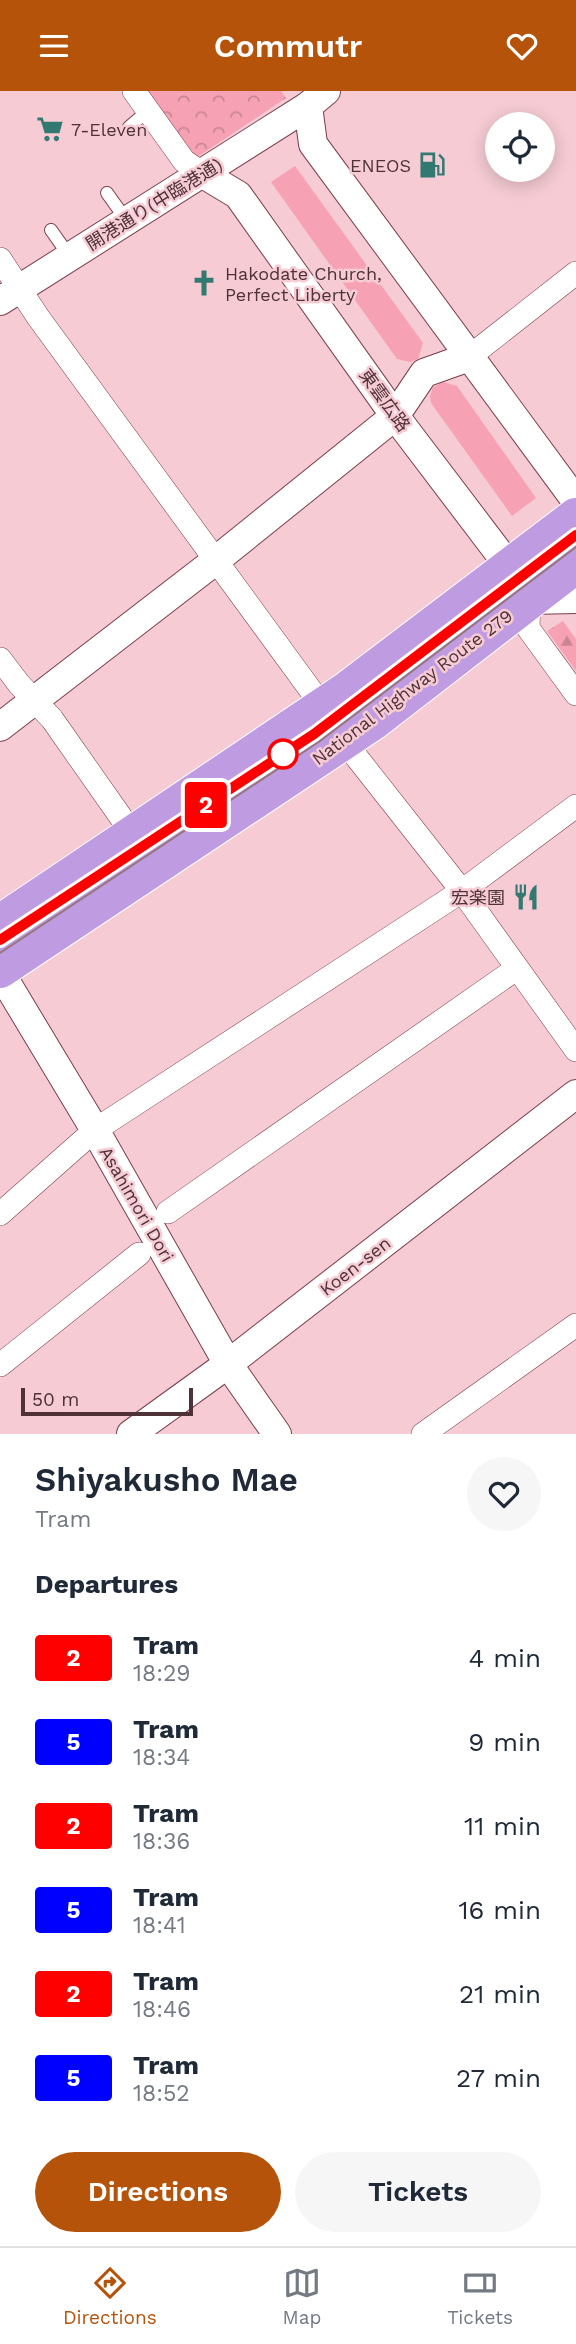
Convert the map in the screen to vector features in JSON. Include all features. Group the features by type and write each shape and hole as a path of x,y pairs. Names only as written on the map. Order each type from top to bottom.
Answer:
{"highway":[{"name":"National Highway Route 279","path":"0,924 323,707 576,517"},
{"name":"National Highway Route 279","path":"0,970 345,739 576,564"}],"street":[{"path":"134,91 184,161 203,174"},
{"path":"310,96 313,144 576,501"},
{"name":"開港通り(中臨港通)","path":"10,295 203,174 310,96"},
{"name":"東雲広路","path":"203,174 238,194 395,416 524,586 529,600"},
{"path":"0,259 10,295 215,561 358,759 462,891 576,1050"},
{"path":"0,727 215,561 395,416 424,373 470,356 576,273"},
{"path":"576,599 529,600 528,628 576,694"},
{"path":"0,659 52,719 153,867"},
{"path":"0,1214 94,1130 462,891 576,806"},
{"path":"167,1212 516,969"},
{"name":"Asahimori Dori","path":"0,970 228,1364 277,1434"},
{"name":"Koen-sen","path":"131,1434 228,1364 576,1094"},
{"path":"0,1365 139,1254"},
{"path":"423,1434 576,1325"}],"lane":[{"path":"129,127 149,110"},
{"path":"107,193 127,221"},
{"path":"51,230 70,257"}],"green space":[{"path":"144,91 281,91 286,98 196,158"},
{"path":"295,166 423,343 418,359 410,362 397,359 271,182"},
{"path":"443,382 457,386 536,498 512,516 431,403 433,387"},
{"path":"563,621 576,639 576,671 547,631"}],"tram line":[{"name":"2","path":"0,940 314,734 576,535"},
{"path":"0,953 320,741 576,547"},
{"path":"341,714 519,578"},
{"path":"0,940 70,894"}],"place":[{"name":"7-Eleven","path":"50,129"},
{"name":"ENEOS","path":"432,165"},
{"name":"Hakodate Church, Perfect Liberty","path":"204,283"},
{"name":"宏楽園","path":"526,897"}]}
